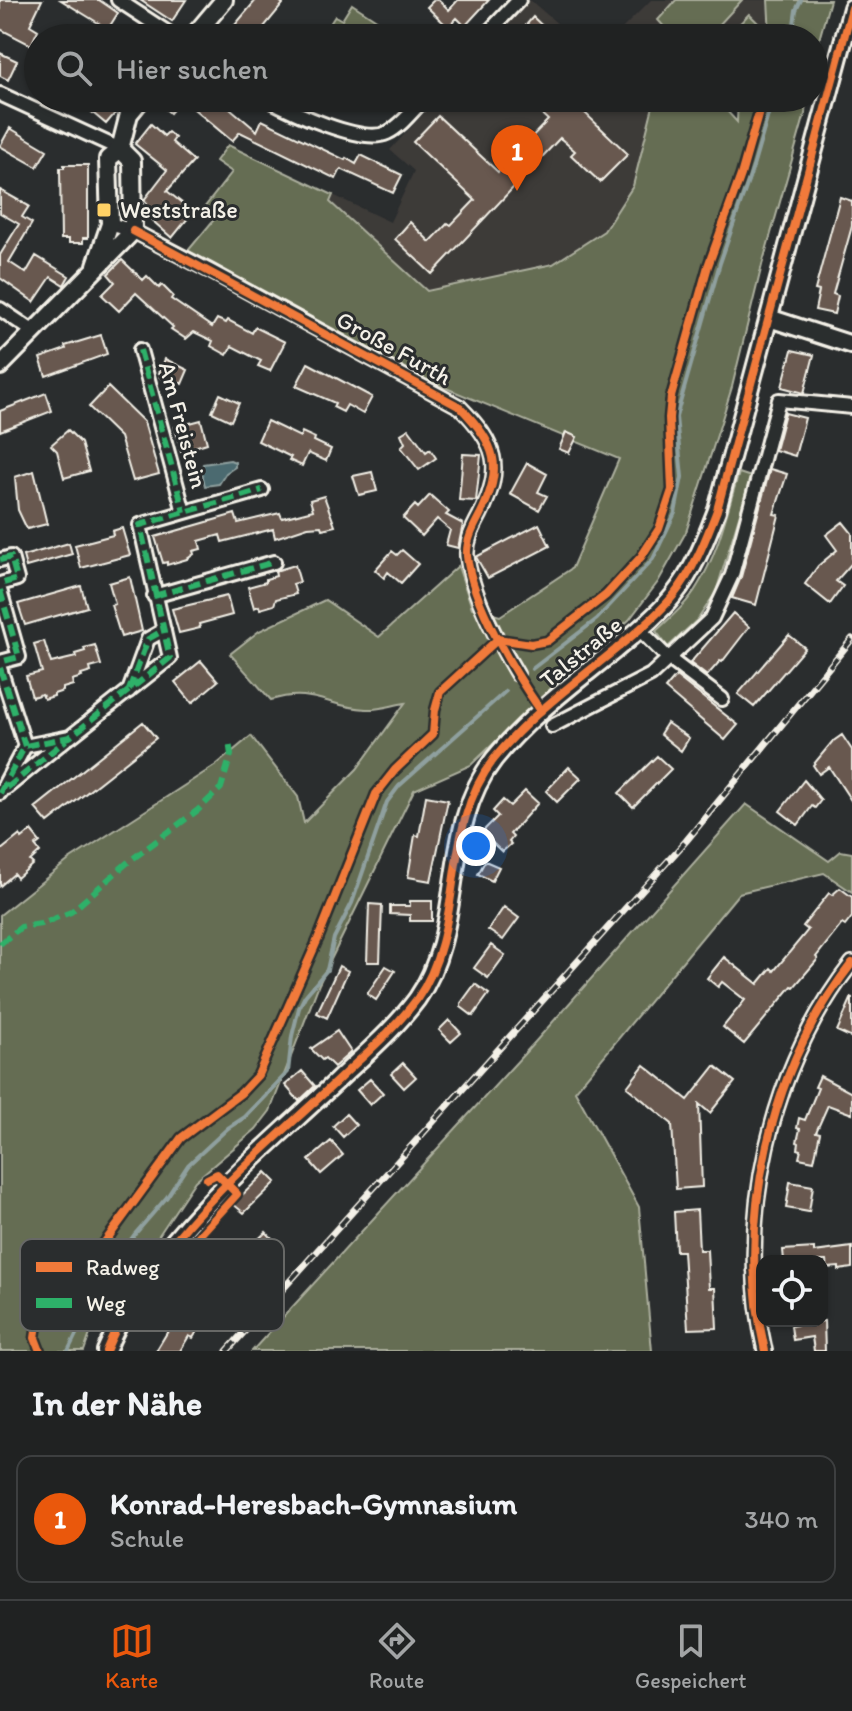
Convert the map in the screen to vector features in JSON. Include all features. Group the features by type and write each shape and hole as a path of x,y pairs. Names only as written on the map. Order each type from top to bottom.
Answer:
{"main road":[{"path":"204,24 224,0"},
{"name":"Talstraße","path":"828,100 852,11"},
{"path":"94,270 110,224 108,159 120,149 131,112"},
{"name":"Talstraße","path":"177,1239 228,1185 386,1034 416,999 429,979 440,948 465,818 484,772 541,711 640,630 671,598 701,551 717,510 825,112"},
{"path":"0,366 133,231 132,161 120,149"},
{"path":"769,318 852,345"},
{"name":"Talstraße","path":"106,1351 116,1331"}],"street":[{"path":"118,0 155,24"},
{"path":"496,24 519,0"},
{"path":"0,94 24,105"},
{"path":"39,112 120,149"},
{"path":"296,112 316,121 376,136 390,132 411,112"},
{"name":"Große Furth","path":"110,224 133,231 460,407 479,426 490,446 495,475 487,501 470,536 467,558 488,616 517,674"},
{"path":"0,309 34,332"},
{"name":"Am Freistein","path":"140,350 184,512"},
{"name":"Talstraße","path":"552,726 651,675 712,618 732,575 779,400 852,407"},
{"name":"Am Freistein","path":"2,792 170,658 140,525 262,490"},
{"path":"0,560 11,557 17,579 0,587 5,626 19,657 0,665 25,746"},
{"path":"154,596 274,562"},
{"path":"128,692 148,639 164,630"},
{"name":"Talstraße","path":"640,630 668,658 722,699"},
{"name":"Am Freistein","path":"2,792 25,746 70,737"},
{"path":"749,1351 764,1350 755,1258 757,1208 763,1166 778,1107 796,1056 852,963"}],"shaded area":[{"path":"530,0 558,24 508,24"},
{"path":"651,0 767,0 769,24 627,24"},
{"path":"425,112 652,112 633,186 604,231 553,264 427,291 330,201 333,195 390,222 414,171 390,150"}],"green space":[{"path":"676,0 742,0 720,24 662,24 658,20"},
{"path":"768,0 830,0 823,24 769,24"},
{"path":"352,4 383,24 330,24 335,16 342,20"},
{"path":"749,14 759,24 739,24"},
{"path":"652,112 728,112 737,122 737,112 805,112 732,387 686,532 658,582 629,620 566,674 471,765 414,790 319,984 270,1111 256,1129 195,1181 156,1239 20,1239 20,1331 91,1331 84,1351 0,1351 0,915 69,860 216,765 251,736 298,797 304,823 357,769 405,703 371,709 298,696 271,700 230,654 259,631 325,600 379,637 458,566 472,608 500,616 572,568 619,459 424,379 187,252 217,216 204,208 232,172 216,161 228,145 333,195 330,202 427,291 553,264 604,231 633,186"},
{"path":"739,473 751,477 716,592 698,619 668,647 656,631 694,592 705,572 717,545"},
{"path":"746,804 829,861 841,851 852,853 852,892 824,873 739,893 575,1091 639,1207 652,1351 252,1351 270,1331 284,1331 284,1316 535,1042"}],"water":[{"path":"235,462 235,467 226,473 219,484 205,486 201,469 203,464"}],"building":[{"path":"0,0 42,0 30,24 24,24 24,41 0,29"},
{"path":"61,0 99,0 118,13 111,24 100,24"},
{"path":"140,0 186,0 172,21"},
{"path":"256,0 278,0 283,4 266,24 236,24"},
{"path":"434,0 439,0 449,10 458,0 489,0 467,24 457,18 451,24 445,24 427,7"},
{"path":"533,17 540,24 527,24"},
{"path":"0,53 17,61 8,80 0,76"},
{"path":"92,112 116,112 106,124"},
{"path":"197,112 235,112 257,131 262,120 345,160 356,164 361,155 402,175 393,193 341,169 336,179 240,132 232,141"},
{"path":"539,112 586,112 628,154 600,182 571,155 575,151 560,138 432,274 395,239 410,222 430,242 475,200 413,142 438,116 498,172 548,120"},
{"path":"151,124 164,136 168,132 175,138 172,142 194,161 167,191 193,212 172,238 146,215 150,211 144,200 167,170 135,144"},
{"path":"10,128 47,150 37,167 0,146"},
{"path":"64,165 88,165 88,238 83,238 83,243 69,243 69,239 61,239 60,168"},
{"path":"0,190 29,206 22,217 32,223 9,262 26,273 36,256 69,276 64,285 51,277 34,302 0,278 0,255 19,224 0,213"},
{"path":"840,197 852,201 852,226 833,294 838,296 834,314 815,310 819,291 815,290"},
{"path":"122,260 143,280 147,276 159,288 162,285 173,296 171,299 212,327 217,319 226,323 228,320 252,333 255,327 285,342 270,371 258,366 261,361 232,346 227,355 211,346 213,341 194,332 186,339 171,329 173,327 136,293 119,311 102,295 115,282 108,274"},
{"path":"101,335 107,354 46,376 40,358 66,349 65,346"},
{"path":"792,350 814,355 804,393 782,387"},
{"path":"165,359 188,370 182,384 160,377"},
{"path":"308,363 372,397 363,414 347,405 343,412 333,407 335,403 296,386"},
{"path":"108,387 144,422 159,474 133,481 120,437 89,407"},
{"path":"46,393 52,411 0,431 0,411"},
{"path":"220,394 239,403 231,421 212,412"},
{"path":"785,413 805,418 795,456 775,450"},
{"path":"201,420 207,443 181,451 175,427"},
{"path":"267,421 300,437 302,432 315,438 314,441 331,449 326,461 308,453 302,466 258,441"},
{"path":"409,429 426,452 430,449 436,458 419,470 401,447 405,443 401,434"},
{"path":"68,430 81,443 89,471 64,478 57,451 51,445"},
{"path":"566,432 577,437 569,453 559,449"},
{"path":"463,454 481,455 476,501 459,500"},
{"path":"527,463 547,474 538,492 547,496 539,510 510,494"},
{"path":"770,469 787,474 774,514 779,515 756,605 732,598 741,577"},
{"path":"34,471 47,524 27,529 18,510 15,477"},
{"path":"372,472 377,491 359,495 353,476"},
{"path":"430,495 449,512 446,515 463,524 458,548 446,545 450,530 437,519 422,536 403,518"},
{"path":"324,496 335,526 322,529 321,526 308,527 275,538 273,529 222,542 220,535 199,541 201,549 193,551 194,554 187,559 167,565 167,562 163,563 155,537 235,514 238,523 280,513 282,518 313,510 310,500"},
{"path":"843,522 852,533 852,563 836,581 843,586 830,604 805,584 818,566 837,550 826,535"},
{"path":"539,524 550,546 488,578 476,557"},
{"path":"122,528 130,555 81,568 75,545 113,535 112,531"},
{"path":"69,543 72,554 26,567 23,556"},
{"path":"402,550 418,564 401,583 388,572 384,578 375,570 392,551 397,555"},
{"path":"295,565 300,582 293,584 296,594 276,599 274,605 254,608 248,587 266,582 266,579 276,576 275,571"},
{"path":"130,577 142,631 121,637 111,605 115,604 109,583"},
{"path":"81,586 87,607 25,625 18,604"},
{"path":"227,596 232,615 179,633 172,609"},
{"path":"733,613 749,627 707,676 690,663"},
{"path":"789,635 805,648 754,707 738,694"},
{"path":"44,641 51,663 76,657 75,654 85,651 84,648 95,645 101,665 90,668 91,672 72,680 73,685 63,688 54,696 44,699 42,694 32,697 26,676 42,672 34,644"},
{"path":"201,661 218,681 192,703 175,682"},
{"path":"676,676 738,725 725,740 665,689"},
{"path":"143,722 156,738 48,823 35,808"},
{"path":"667,723 689,738 681,751 660,734"},
{"path":"842,735 852,750 852,802 829,767 819,774 813,765"},
{"path":"657,756 671,769 633,807 619,793"},
{"path":"569,767 581,778 557,802 546,791"},
{"path":"804,780 821,800 815,808 812,806 798,825 780,811"},
{"path":"525,791 538,803 510,834 513,837 509,842 511,844 502,852 483,834 484,830 498,816 493,811 503,800 510,806"},
{"path":"426,796 448,800 431,881 408,877"},
{"path":"31,831 40,842 35,846 40,852 30,861 33,864 17,878 14,874 0,886 0,851 20,835 22,838"},
{"path":"485,861 499,867 492,881 478,874"},
{"path":"840,888 852,897 852,917 845,926 842,924 816,957 818,959 744,1044 723,1027 745,1000 722,982 718,987 707,978 724,957 758,984 771,968 774,971 808,930 803,926 829,893 832,895"},
{"path":"410,901 432,901 432,921 410,921 410,915 390,914 390,906 410,906"},
{"path":"369,904 382,905 380,962 367,962"},
{"path":"504,907 519,918 503,940 488,930"},
{"path":"491,945 505,955 488,978 474,968"},
{"path":"339,966 348,971 327,1018 317,1013"},
{"path":"386,966 395,971 376,1000 367,994"},
{"path":"475,984 489,994 473,1016 461,1007 461,1003"},
{"path":"852,997 852,1038 837,1031"},
{"path":"449,1020 461,1033 451,1042 439,1030"},
{"path":"337,1031 351,1052 334,1067 311,1049"},
{"path":"403,1063 416,1077 404,1088 391,1074"},
{"path":"644,1065 688,1100 715,1066 735,1082 710,1113 699,1104 702,1187 676,1189 672,1124 627,1087"},
{"path":"302,1071 315,1086 299,1101 285,1085"},
{"path":"820,1076 852,1093 852,1114 828,1105 816,1132 820,1133 814,1161 799,1158 801,1150 797,1142 800,1129 797,1128 799,1118 805,1120"},
{"path":"370,1079 383,1093 370,1105 357,1090"},
{"path":"346,1114 356,1125 343,1137 333,1126"},
{"path":"331,1141 343,1155 321,1174 309,1160"},
{"path":"266,1172 276,1182 244,1213 233,1204"},
{"path":"790,1182 813,1186 809,1212 786,1208"},
{"path":"697,1210 699,1250 707,1250 709,1288 715,1288 717,1328 688,1329 683,1251 676,1251 674,1212"},
{"path":"266,1232 273,1239 259,1239"},
{"path":"852,1247 852,1268 828,1268 828,1255 783,1255 783,1250 814,1248 814,1252"},
{"path":"791,1327 824,1327 825,1351 814,1351 812,1337 793,1340"},
{"path":"168,1331 197,1331 193,1338 189,1336 180,1351 156,1351"}],"waterway":[{"path":"794,24 801,0"},
{"path":"532,669 597,619 653,559 675,513 682,477 676,417 720,263 769,112"},
{"path":"131,1239 167,1197 188,1165 228,1128 245,1117 288,1072 299,1008 327,970 334,938 352,903 387,802 399,786 506,691"},
{"path":"68,1351 78,1331"}],"railway":[{"path":"284,1288 686,841 852,639"},
{"path":"227,1351 245,1331"}],"marked path":[{"path":"140,350 184,512"},
{"path":"0,793 25,746 70,737 170,658 140,525 262,490"},
{"path":"0,560 11,557 17,579 0,584"},
{"path":"154,596 274,562"},
{"path":"0,590 19,657 0,662"},
{"path":"129,690 148,639 164,630"},
{"path":"0,668 25,746"},
{"path":"7,788 66,740"},
{"path":"0,944 21,927 41,924 71,912 127,863 198,810 221,788 231,755 229,741"}],"cycle path":[{"path":"828,97 852,8"},
{"path":"107,1239 181,1138 241,1093 258,1075 318,939 376,794 395,770 433,734 440,692 498,639 531,644 547,641 606,595 641,557 659,529 672,490 671,397 708,266 741,175 759,112"},
{"path":"175,1239 238,1173 378,1042 417,999 432,971 442,941 466,816 477,786 494,759 536,715 660,610 693,566 717,510 824,112"},
{"path":"133,231 460,407 472,421 489,445 494,470 488,498 468,545 471,575 485,615 541,711"},
{"path":"765,1351 757,1301 754,1250 766,1147 800,1050 823,1004 852,963"},
{"path":"196,1239 237,1194 217,1174 207,1179"},
{"path":"36,1331 40,1351"},
{"path":"106,1351 116,1331"}],"place":[{"name":"Konrad-Heresbach-Gymnasium","path":"517,191"},
{"name":"Weststraße","path":"104,210"}]}
